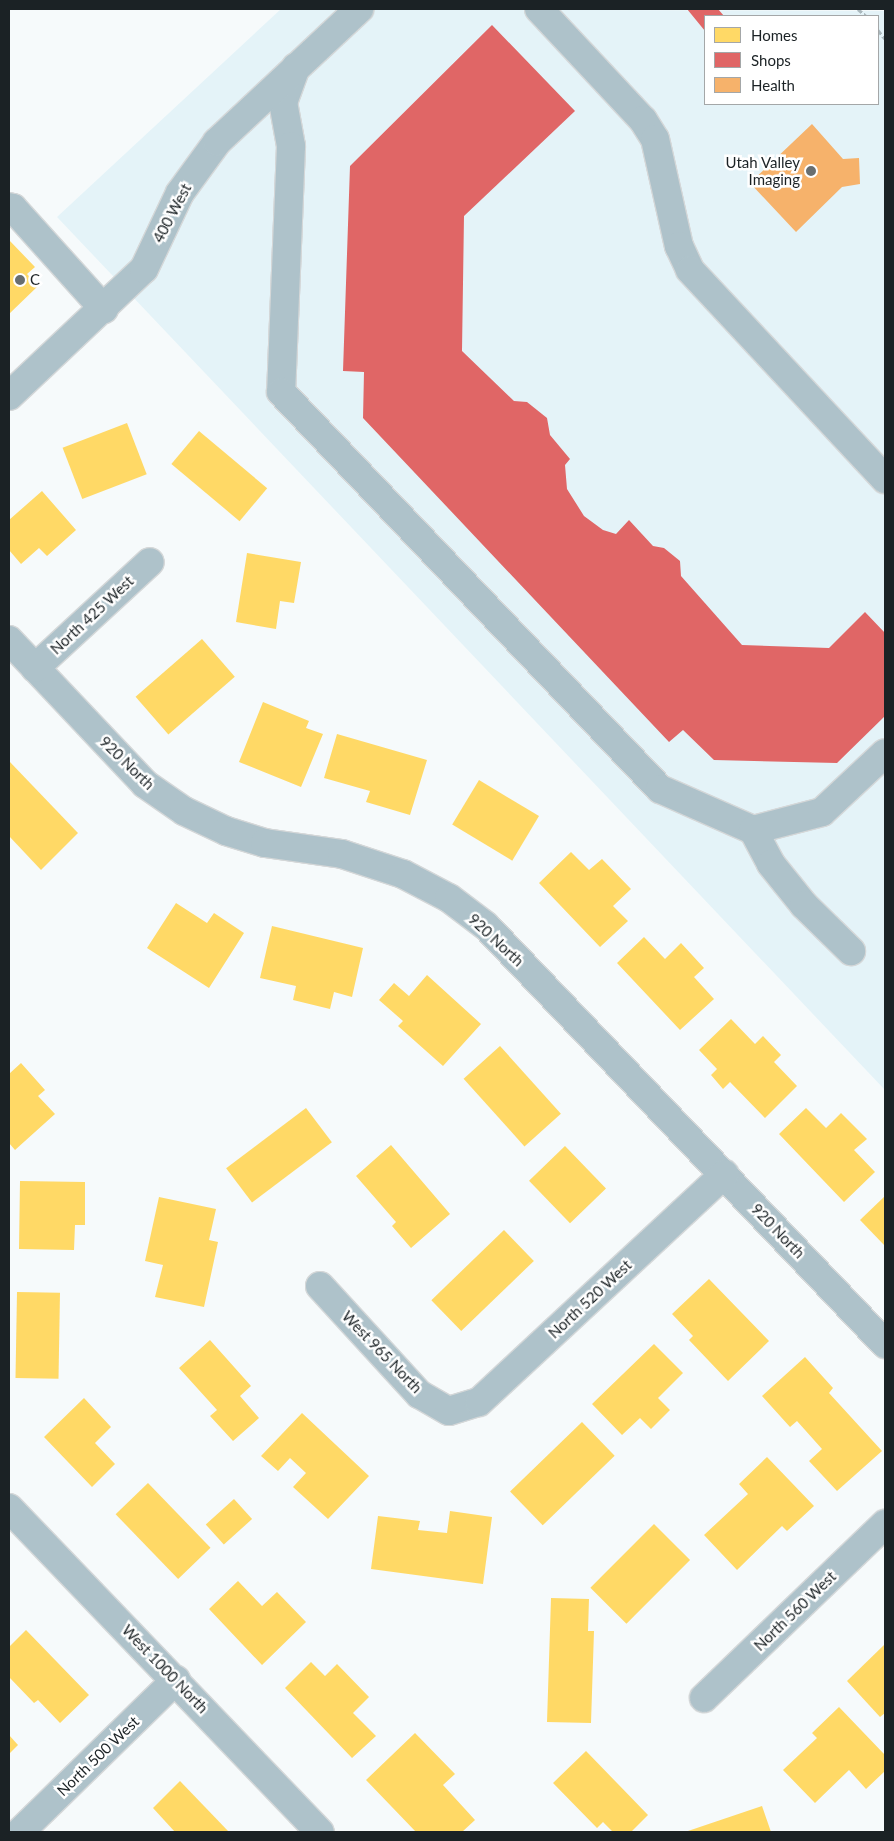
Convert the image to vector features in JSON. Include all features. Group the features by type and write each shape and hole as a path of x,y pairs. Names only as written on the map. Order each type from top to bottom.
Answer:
{"street":[{"name":"400 West","path":"9,396 104,309 144,269 180,192 217,142 359,9"},
{"path":"539,9 643,120 655,139 679,246 690,270 885,479"},
{"path":"296,68 284,102 291,146 281,392 660,789 753,830 771,864 804,905 850,951"},
{"path":"9,208 13,208 104,309"},
{"name":"North 425 West","path":"35,668 150,562"},
{"name":"920 North","path":"9,640 145,784 184,810 226,831 265,843 342,854 402,874 449,898 486,926 885,1344"},
{"path":"753,830 822,812 885,753"},
{"name":"North 520 West","path":"450,1411 479,1402 724,1174"},
{"name":"West 965 North","path":"320,1286 419,1394 450,1411"},
{"name":"West 1000 North","path":"9,1508 320,1832"},
{"name":"North 560 West","path":"704,1698 885,1524"},
{"name":"North 500 West","path":"20,1832 176,1680"}],"shaded area":[{"path":"281,9 885,11 885,1090 57,217"}],"building: Homes":[{"name":"C","path":"9,240 35,267 27,274 38,286 9,314"},
{"path":"127,423 147,474 82,499 63,448"},
{"path":"199,431 267,488 240,521 171,464"},
{"path":"42,491 76,530 47,556 39,548 21,564 9,550 9,520"},
{"path":"247,553 301,562 294,603 280,601 276,629 236,622"},
{"path":"202,639 235,677 168,734 136,697"},
{"path":"263,702 309,721 306,728 323,734 301,787 239,762"},
{"path":"337,734 427,760 410,815 366,802 370,791 324,778"},
{"path":"9,761 78,833 41,870 9,836"},
{"path":"479,780 539,816 512,861 452,825"},
{"path":"571,852 589,870 602,859 631,889 613,906 628,921 600,947 539,883"},
{"path":"176,903 207,923 214,913 244,933 209,988 147,948"},
{"path":"272,926 363,948 352,997 334,992 330,1009 293,1000 296,986 260,978"},
{"path":"644,937 665,959 681,943 704,968 694,977 714,999 680,1030 617,963"},
{"path":"427,975 481,1024 443,1066 398,1026 403,1021 379,1000 394,983 409,996"},
{"path":"731,1019 755,1044 763,1036 781,1055 774,1062 797,1086 765,1118 730,1082 723,1089 711,1075 717,1069 699,1050"},
{"path":"500,1046 561,1114 524,1146 464,1079"},
{"path":"21,1063 45,1090 38,1096 55,1114 15,1150 9,1143 9,1074"},
{"path":"306,1108 332,1142 252,1203 226,1168"},
{"path":"806,1108 826,1128 841,1113 867,1139 854,1150 875,1172 844,1202 779,1134"},
{"path":"391,1145 450,1214 411,1248 392,1226 396,1222 356,1176"},
{"path":"565,1146 606,1188 570,1223 529,1181"},
{"path":"20,1181 85,1182 85,1225 75,1225 74,1250 19,1249"},
{"path":"885,1196 885,1246 860,1220"},
{"path":"159,1197 216,1209 209,1240 218,1242 204,1307 155,1297 163,1265 145,1261"},
{"path":"504,1230 534,1261 461,1331 431,1300"},
{"path":"709,1279 769,1341 728,1381 689,1340 693,1336 672,1314"},
{"path":"17,1292 60,1293 58,1379 15,1378"},
{"path":"210,1340 251,1386 240,1396 259,1418 233,1441 210,1416 217,1410 179,1368"},
{"path":"654,1344 683,1373 658,1398 670,1410 651,1429 640,1418 622,1435 592,1404"},
{"path":"805,1357 833,1388 829,1393 882,1451 837,1491 809,1461 822,1449 797,1421 790,1427 762,1396"},
{"path":"84,1398 111,1427 95,1443 115,1464 92,1487 44,1437"},
{"path":"302,1413 369,1476 328,1519 293,1487 306,1473 290,1458 278,1471 261,1456"},
{"path":"582,1422 615,1456 543,1525 510,1491"},
{"path":"767,1457 814,1506 787,1531 782,1526 737,1570 704,1535 748,1494 739,1484"},
{"path":"148,1483 211,1548 178,1579 116,1514"},
{"path":"234,1499 252,1519 224,1544 206,1524"},
{"path":"450,1511 492,1517 483,1584 371,1569 378,1516 420,1521 418,1530 447,1533"},
{"path":"654,1524 690,1560 626,1624 590,1588"},
{"path":"238,1581 262,1606 277,1592 306,1622 262,1665 209,1609"},
{"path":"551,1598 589,1599 588,1631 594,1631 591,1723 547,1722"},
{"path":"26,1630 89,1695 60,1723 38,1700 34,1703 9,1677 9,1647"},
{"path":"885,1644 885,1713 880,1717 847,1681"},
{"path":"311,1662 325,1676 337,1664 369,1697 353,1713 376,1736 352,1758 285,1688"},
{"path":"839,1707 885,1755 885,1771 866,1789 849,1770 815,1803 783,1770 817,1738 812,1733"},
{"path":"415,1733 455,1774 443,1785 475,1820 462,1832 416,1832 366,1780"},
{"path":"9,1735 18,1745 9,1754"},
{"path":"586,1751 648,1815 631,1832 613,1832 603,1822 597,1828 553,1783"},
{"path":"180,1781 229,1832 175,1832 153,1808"},
{"path":"762,1806 771,1832 685,1832"}],"building: Shops":[{"path":"687,9 718,9 723,15 704,15 704,30"},
{"path":"492,25 575,111 464,216 462,351 514,401 527,402 547,418 550,435 570,459 565,465 567,489 584,516 603,530 616,534 629,520 653,546 664,548 680,561 681,576 742,645 829,648 865,612 885,633 885,716 837,763 714,760 683,730 669,742 363,418 364,372 343,371 350,166"}],"building: Health":[{"name":"Utah Valley Imaging","path":"812,124 843,159 859,158 860,184 842,187 796,232 750,183"}],"place":[{"name":"Utah Valley Imaging","path":"811,171"},
{"name":"C","path":"20,280"}]}
